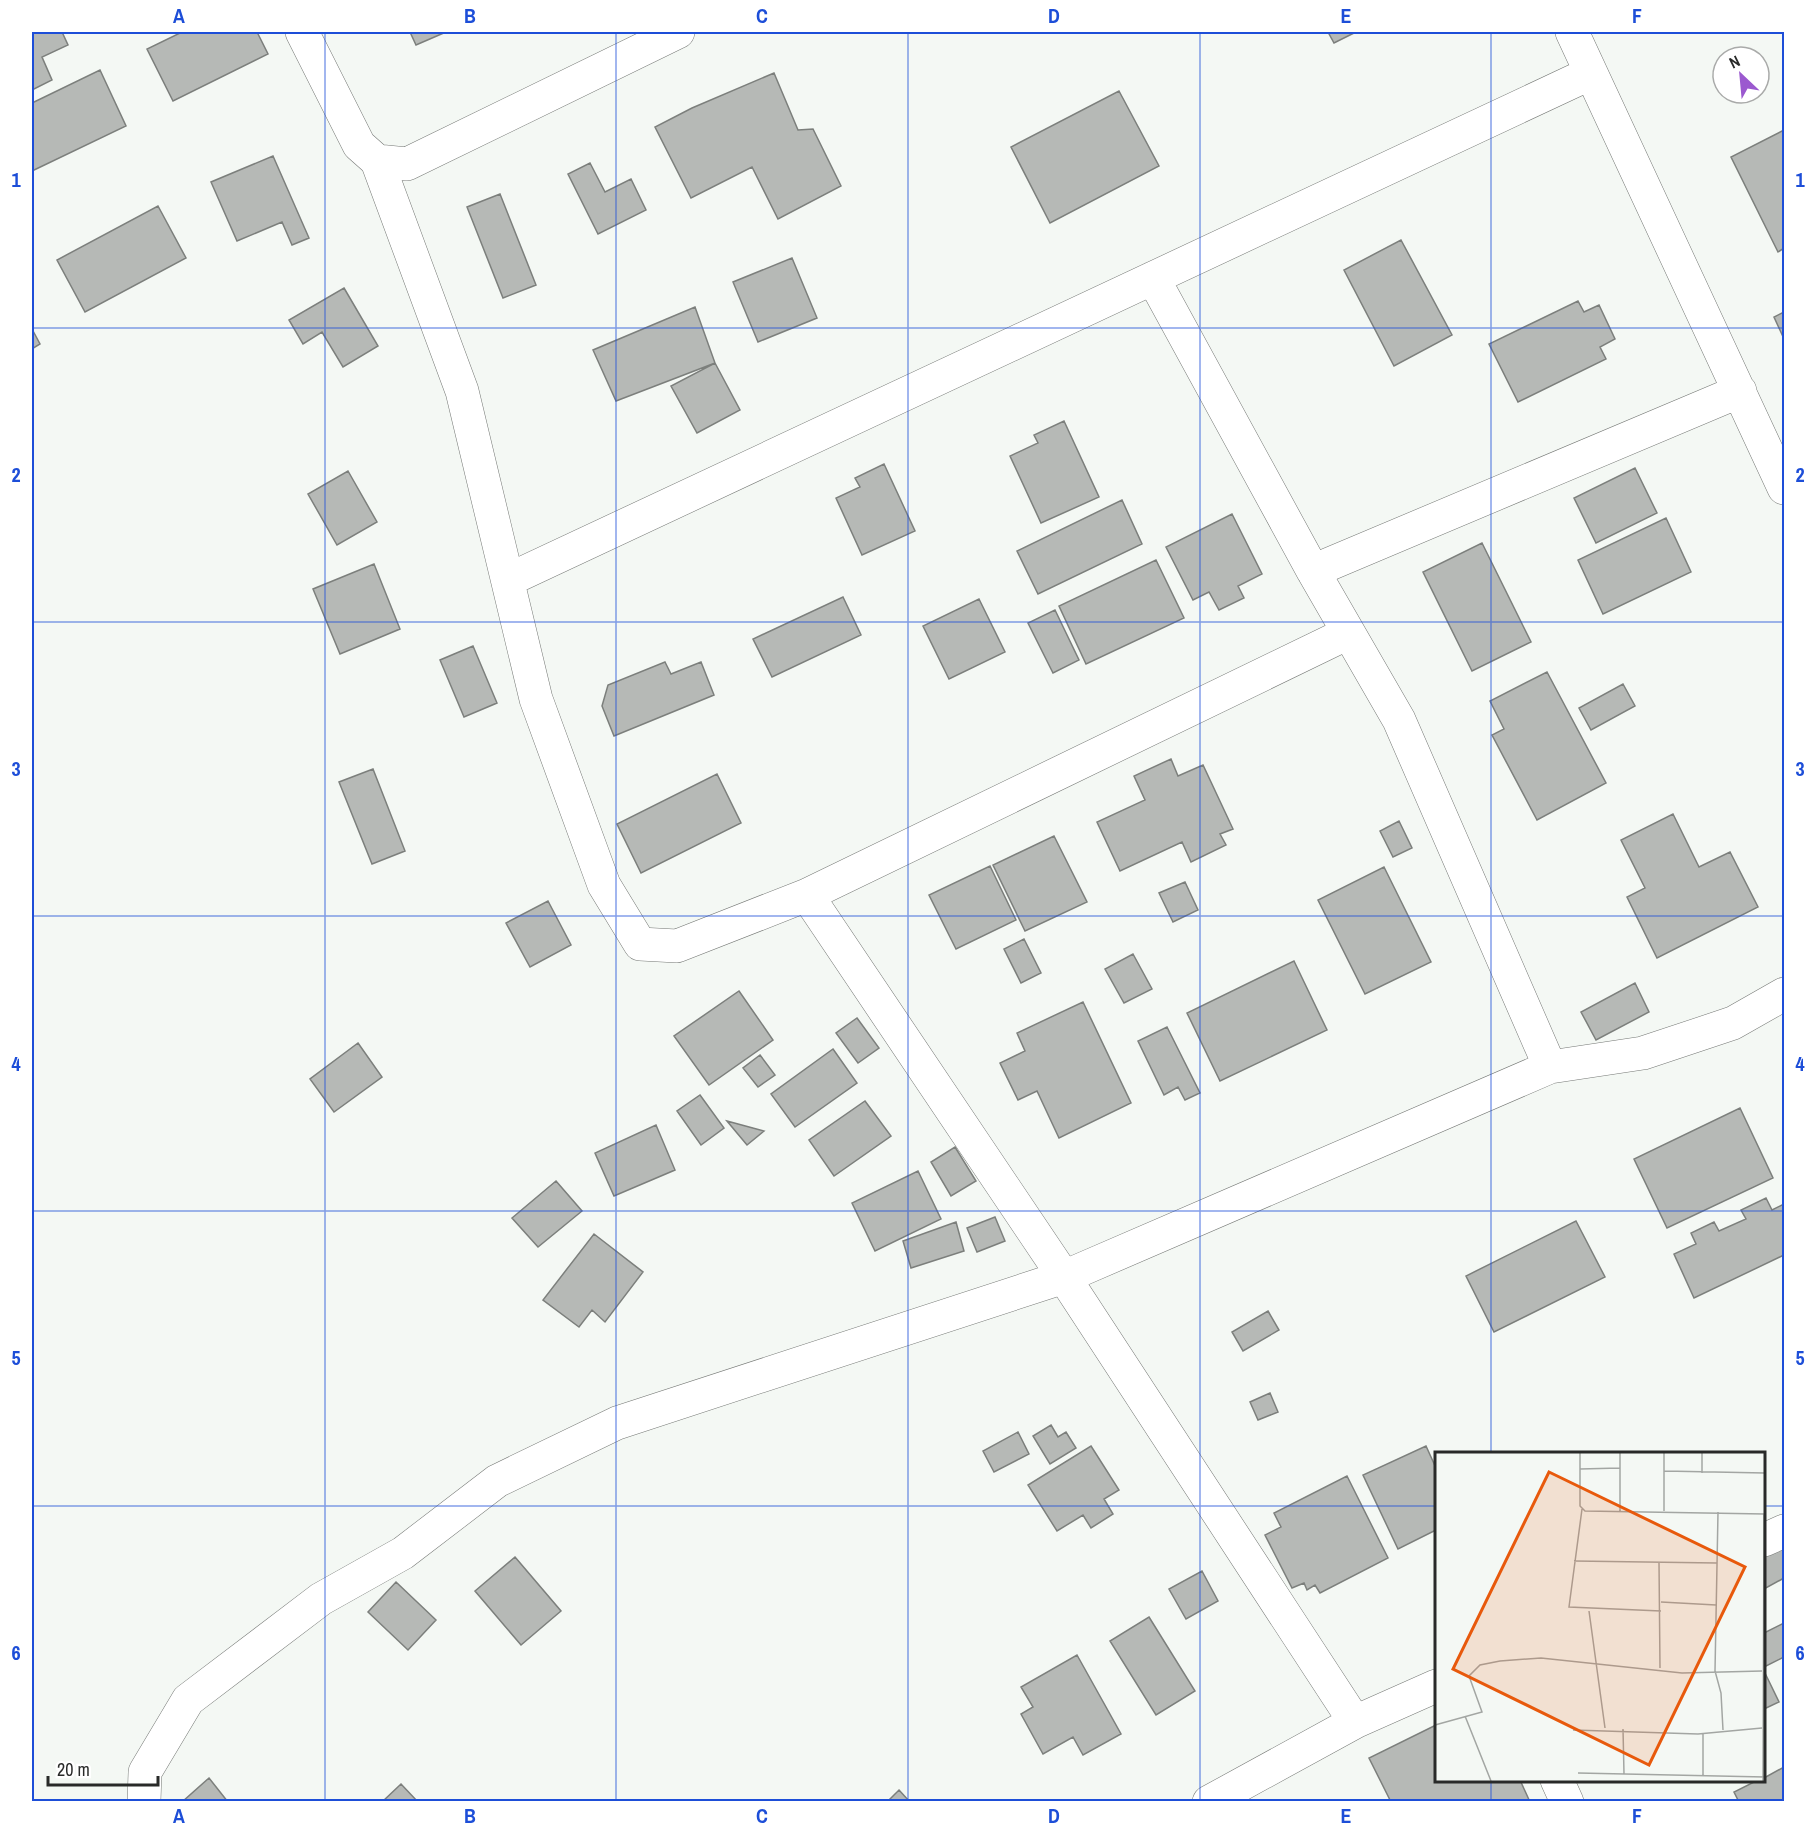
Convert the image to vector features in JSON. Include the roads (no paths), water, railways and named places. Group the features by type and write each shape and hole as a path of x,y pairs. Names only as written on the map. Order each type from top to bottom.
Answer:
{"street":[{"path":"302,32 359,145 377,161 462,391 536,699 604,885 640,944 677,946 807,894 1348,633"},
{"path":"377,161 407,164 676,32"},
{"path":"1572,32 1785,488"},
{"path":"508,580 1591,73"},
{"path":"1153,278 1313,571 1399,720 1550,1067"},
{"path":"1313,571 1740,392"},
{"path":"807,894 1064,1277 1355,1722"},
{"path":"144,1802 145,1772 188,1700 321,1599 403,1553 497,1481 617,1423 1064,1277 1550,1067 1643,1053 1733,1023 1785,994"},
{"path":"1765,1540 1785,1530"},
{"path":"1209,1802 1355,1722 1435,1687"},
{"path":"1558,1782 1567,1802"}]}
